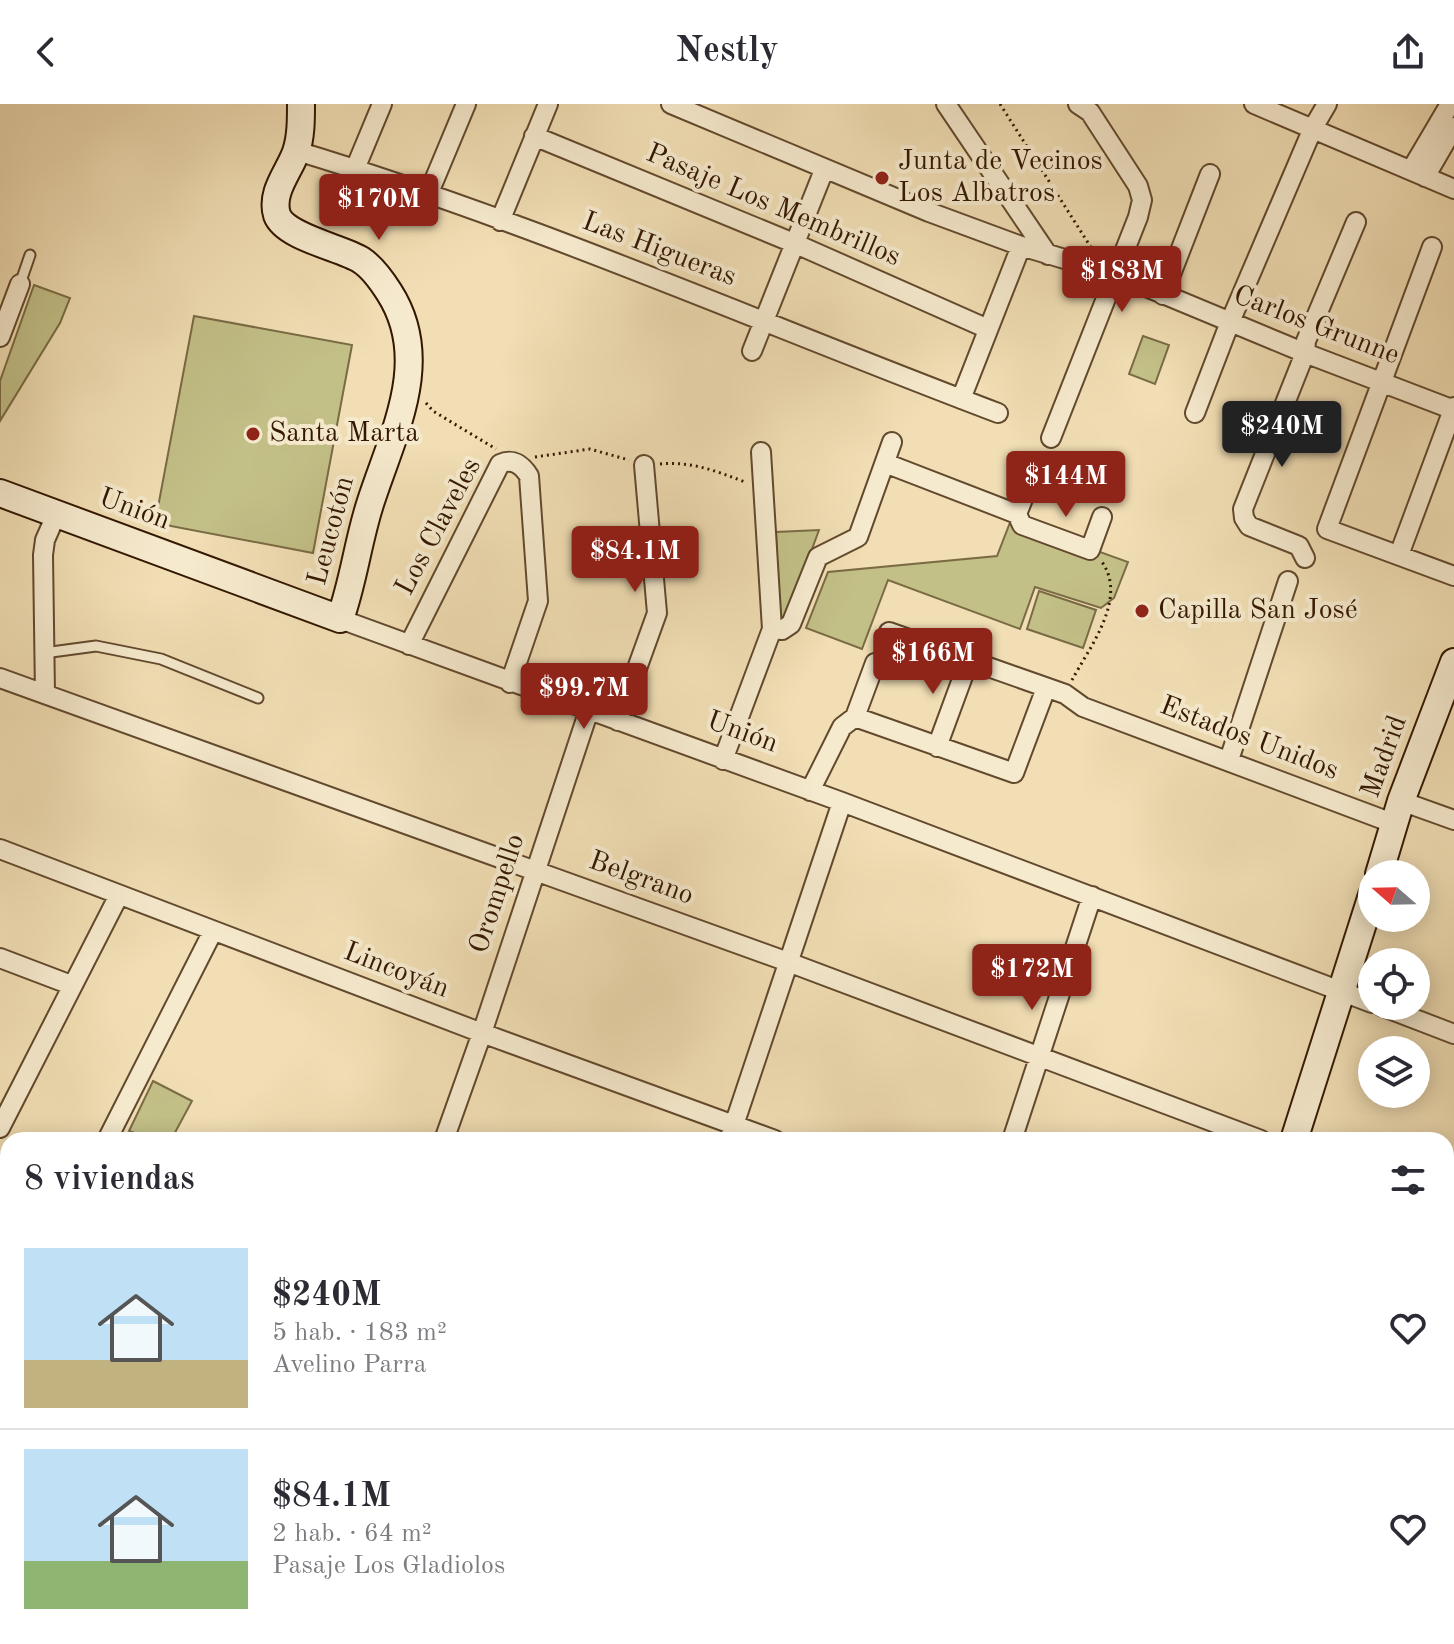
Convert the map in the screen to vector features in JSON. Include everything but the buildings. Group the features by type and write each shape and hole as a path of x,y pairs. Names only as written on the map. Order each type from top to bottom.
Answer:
{"street":[{"path":"297,151 301,104"},
{"path":"355,169 382,104"},
{"path":"428,195 466,104"},
{"path":"500,221 548,104"},
{"name":"Carlos Grunne","path":"671,104 705,111 824,170 1021,246 1048,255 1118,268 1163,295 1454,409"},
{"path":"946,104 1048,255"},
{"path":"1051,438 1142,200 1138,186 1090,112 1078,104"},
{"path":"1254,104 1454,189"},
{"path":"1195,413 1230,322 1313,128 1327,104"},
{"path":"1418,174 1450,104"},
{"path":"1418,174 1454,127"},
{"name":"Pasaje Los Membrillos","path":"534,136 796,244 988,329"},
{"name":"Las Higueras","path":"297,151 428,195 765,320 998,413"},
{"name":"Leucotón","path":"297,151 276,194 278,219 293,231 362,261 384,283 407,328 410,361 408,390 370,503 348,598 340,619"},
{"path":"752,351 824,170"},
{"path":"1163,295 1210,174"},
{"path":"1305,558 1299,546 1249,526 1243,509 1305,353 1306,341 1356,222"},
{"path":"961,399 1021,246"},
{"path":"1432,247 1327,529 1454,576"},
{"path":"1,334 20,284"},
{"path":"1399,555 1454,409"},
{"path":"772,629 782,630 791,624 818,557 858,537 892,442"},
{"path":"723,760 772,629 761,452"},
{"name":"Los Claveles","path":"409,645 500,464 507,461 522,470"},
{"path":"885,463 1017,514 1022,525 1090,550 1102,517"},
{"path":"618,721 657,613 644,465"},
{"path":"510,683 538,601 522,470"},
{"path":"1017,514 1027,489"},
{"name":"Unión","path":"0,493 510,683 842,802 1358,998"},
{"path":"45,694 43,555 45,540 56,515"},
{"path":"1229,760 1288,581"},
{"name":"Estados Unidos","path":"889,632 1065,694 1083,707 1229,760 1398,812 1454,820"},
{"path":"937,747 969,660"},
{"name":"Madrid","path":"1383,860 1454,662"},
{"path":"810,791 842,727 855,717 875,663"},
{"name":"Belgrano","path":"0,678 788,962 1240,1132"},
{"path":"855,717 1014,773 1046,688"},
{"name":"Orompello","path":"447,1132 589,710"},
{"path":"731,1132 842,802"},
{"name":"Lincoyán","path":"0,849 482,1033 731,1132"},
{"path":"0,1128 119,895"},
{"path":"1015,1132 1092,896"},
{"path":"111,1132 213,931"},
{"path":"1297,1132 1360,932"},
{"path":"0,958 71,985"},
{"path":"1418,1020 1454,1034"}],"lane":[{"path":"20,284 30,255"},
{"path":"44,653 96,646 161,659 258,698"}],"path":[{"path":"1000,104 1088,245 1118,268"},
{"path":"408,390 417,392 433,411 522,470 534,457 590,449 644,465 681,462 745,482 763,484"},
{"path":"1065,694 1105,619 1110,592 1105,566"}],"shaded area":[{"path":"34,285 70,298 60,323 0,421 0,381"},
{"name":"Santa Marta","path":"194,316 352,345 313,553 155,523"},
{"path":"1143,336 1169,345 1155,384 1129,374"},
{"path":"1011,520 1128,562 1114,598 1101,608 1035,587 1020,629 888,580 862,649 806,628 828,572 997,556"},
{"path":"819,530 785,623 779,622 776,532"},
{"path":"1039,591 1096,610 1083,648 1027,629"},
{"path":"153,1081 192,1101 175,1132 129,1131"}],"place":[{"name":"Junta de Vecinos Los Albatros","path":"882,178"},
{"name":"Santa Marta","path":"253,434"},
{"name":"Capilla San José","path":"1142,611"}]}
